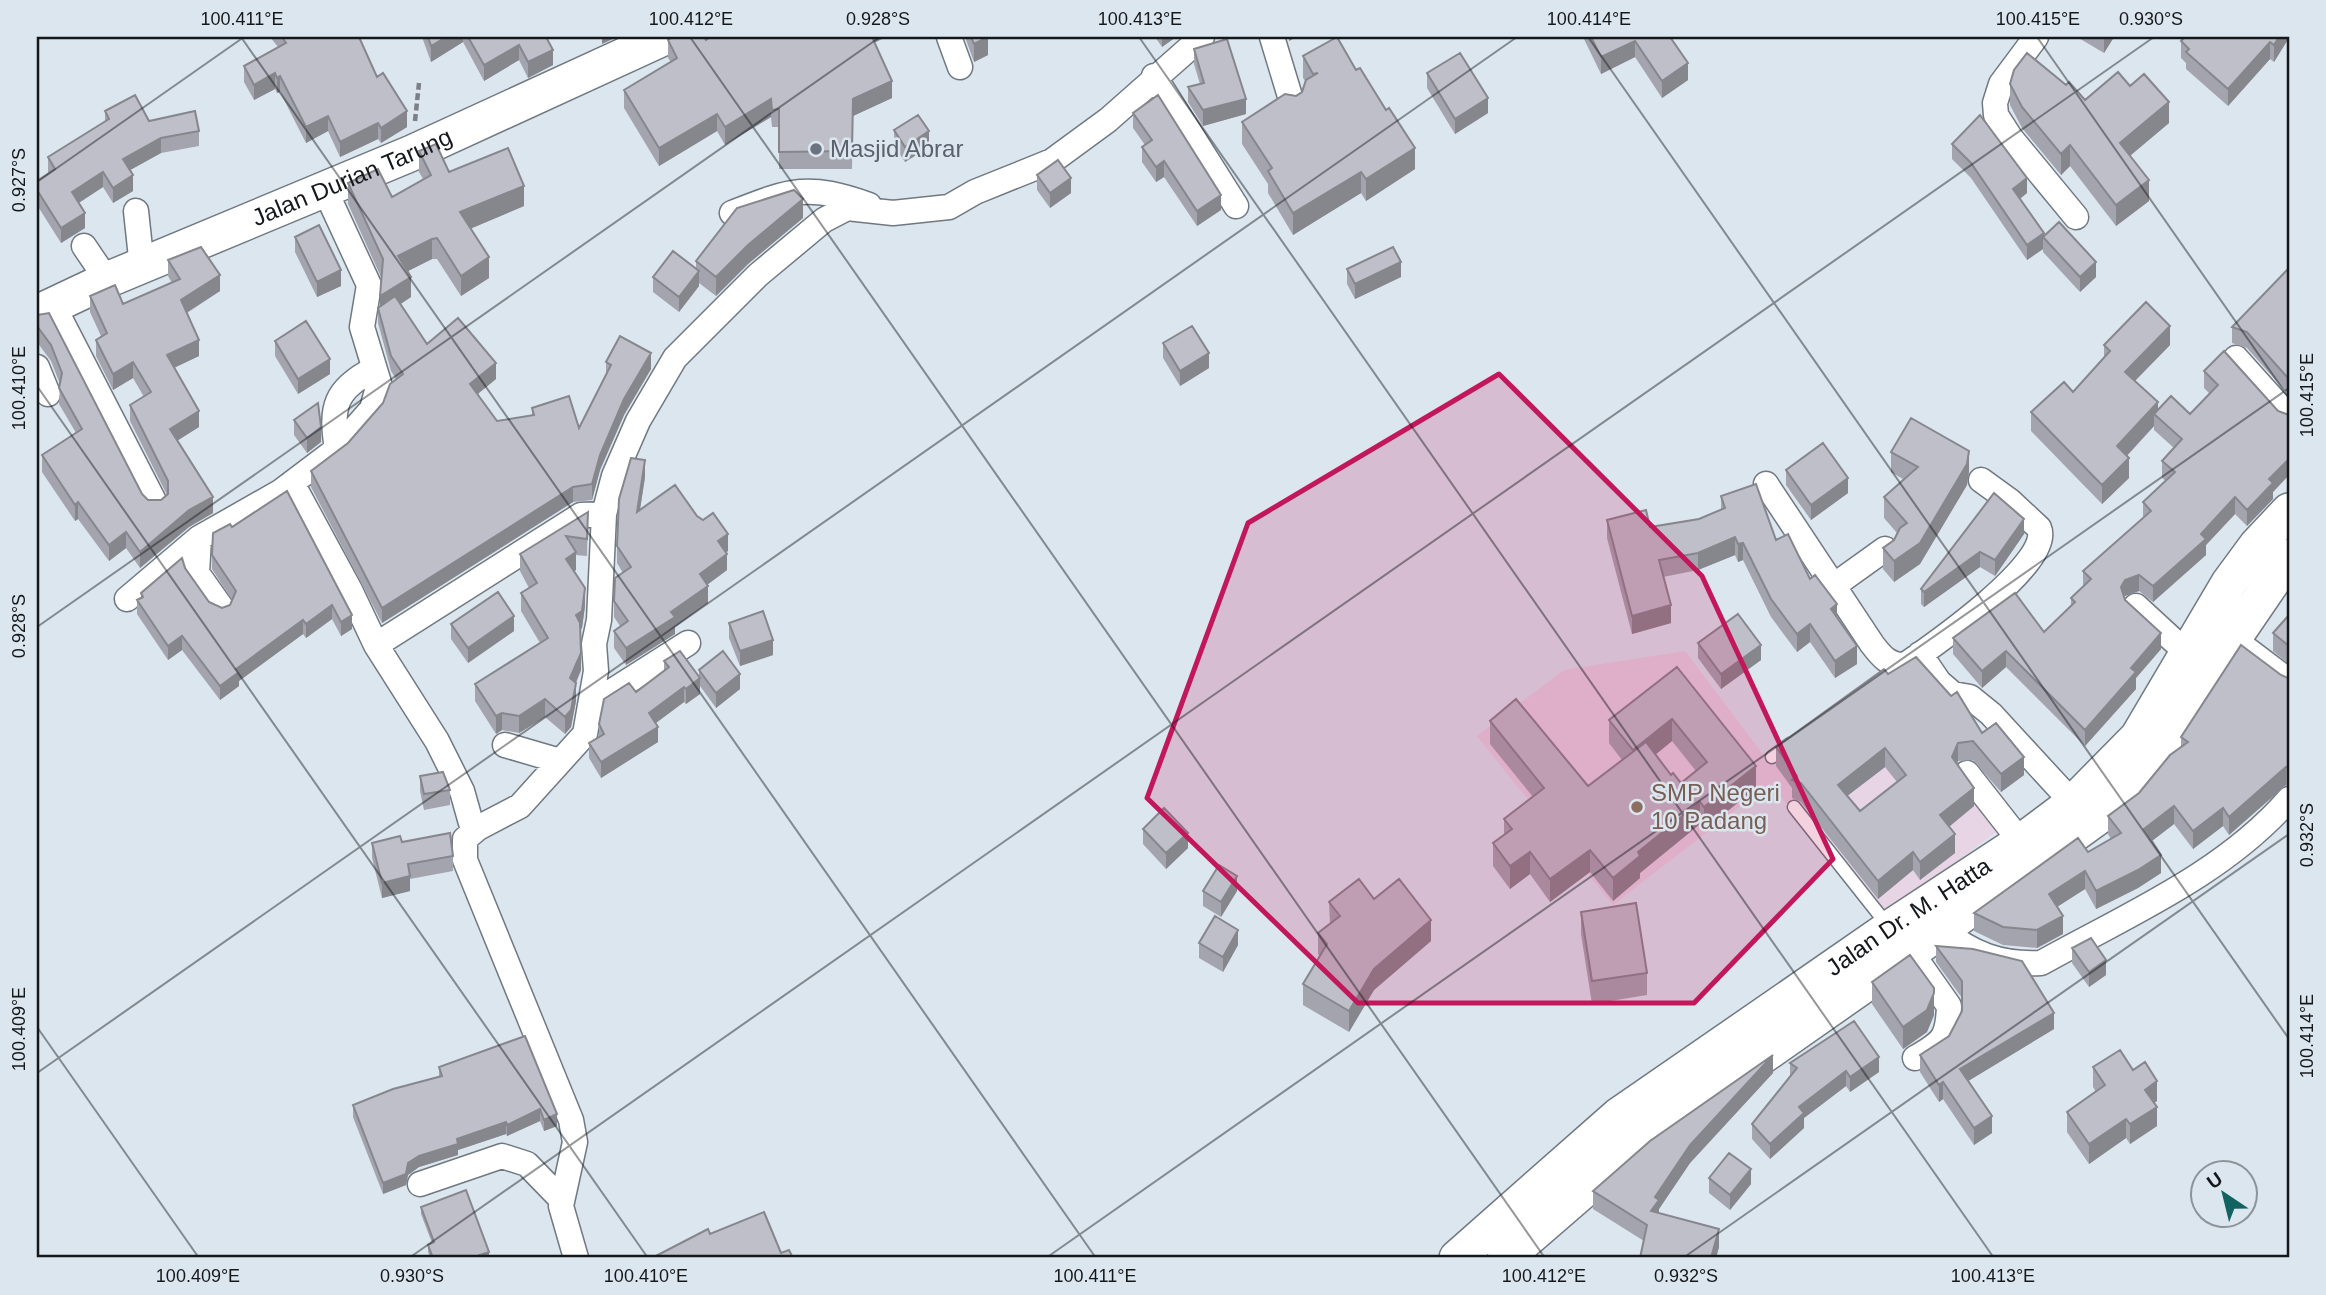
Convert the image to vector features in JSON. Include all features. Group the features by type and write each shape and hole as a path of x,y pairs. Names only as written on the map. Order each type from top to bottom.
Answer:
{"main road":[{"name":"Jalan Durian Tarung","path":"45,309 107,280 325,190 665,37"},
{"name":"Jalan Dr. M. Hatta","path":"1505,1258 1638,1143 2073,803 2138,737 2228,583 2257,545 2289,511"},
{"name":"Jalan Dr. M. Hatta","path":"1457,1258 1618,1116 1900,940 1940,928 2124,798 2151,767 2177,721 2289,557"}],"street":[{"path":"949,37 960,67"},
{"path":"576,1258 567,1233 561,1199 575,1142 571,1120 465,860 465,839 478,828 520,806 585,734 592,704 604,514 614,476 638,421 675,358 768,267 824,220 847,208 893,213 949,207 975,192 1052,161 1108,120 1154,76 1202,37"},
{"path":"1272,37 1292,103"},
{"path":"2036,37 2001,84 1995,103 1996,115 2010,137 2076,217"},
{"path":"1154,76 1236,206"},
{"path":"732,213 788,191 813,189 893,213"},
{"path":"127,599 199,538 292,483 337,449 372,410 379,383 362,327 369,285 325,190"},
{"path":"136,211 142,267"},
{"path":"84,246 107,280"},
{"path":"45,309 155,503"},
{"path":"2236,358 2289,417"},
{"path":"37,367 48,394"},
{"path":"337,449 332,420 336,404 344,389 374,369"},
{"path":"1766,484 1881,657 1897,666 1904,664 1992,599 2025,565 2040,543 2039,528 2010,501 1981,480"},
{"path":"292,483 350,590 376,645 437,741 462,791 471,823 478,828"},
{"path":"376,645 581,515 604,514"},
{"path":"199,538 197,573 220,607"},
{"path":"1832,587 1885,549"},
{"path":"2136,606 2187,653"},
{"path":"2232,638 2289,681"},
{"path":"592,704 688,643"},
{"path":"1904,664 1939,682 1953,694 1970,697 1991,714 2073,803"},
{"path":"505,745 560,761"},
{"path":"1968,773 2021,842"},
{"path":"1940,928 1967,950 2010,963 2041,963 2214,865 2272,819 2289,799"},
{"path":"1900,940 1949,1006 1944,1038 1939,1045 1915,1058"},
{"path":"420,1184 502,1156 527,1164 561,1199"}],"lane":[{"path":"1772,757 1801,736"},
{"path":"1794,807 1900,940"}],"highlighted area":[{"path":"1499,374 1702,576 1833,859 1694,1003 1358,1003 1147,798 1248,523"}],"shaded area":[{"name":"SMP Negeri 10 Padang","path":"1685,651 1771,765 1882,682 1999,830 1879,919 1770,783 1613,905 1477,736 1564,670"}],"building":[{"path":"282,37 359,37 377,77 383,73 407,111 381,128 378,123 340,142 328,116 306,127 280,76 277,78 275,73 254,85 244,66 286,43"},
{"path":"428,37 446,37 431,46"},
{"path":"468,37 546,37 553,50 528,62 519,45 484,65"},
{"path":"673,37 704,37 706,40 710,37 872,37 892,81 853,99 852,151 779,152 779,109 772,110 771,99 725,127 717,114 659,148 624,90 677,58 668,40"},
{"path":"971,37 988,37 974,44"},
{"path":"1337,37 1356,70 1360,68 1386,110 1389,108 1415,148 1366,179 1361,172 1293,213 1268,171 1272,168 1242,122 1285,94 1296,96 1302,92 1306,80 1318,73 1313,74 1303,56"},
{"path":"1591,37 1670,37 1688,63 1662,81 1635,41 1601,57"},
{"path":"2185,37 2279,37 2274,45 2270,42 2228,89 2186,52 2189,49 2181,41"},
{"path":"1227,39 1246,99 1203,110 1188,87 1204,83 1194,49"},
{"path":"1460,53 1488,98 1455,119 1427,73"},
{"path":"2027,53 2066,85 2069,82 2085,100 2118,72 2130,86 2144,74 2169,102 2120,143 2149,180 2116,205 2070,145 2061,154 2022,107 2010,84 2014,70"},
{"path":"135,95 149,121 195,111 199,131 161,138 123,159 133,175 113,188 103,172 72,192 85,213 61,228 37,190 37,181 55,169 48,157 109,119 105,111"},
{"path":"1158,95 1221,195 1197,211 1164,161 1156,167 1142,147 1152,140 1133,113"},
{"path":"918,115 929,131 905,147 894,130"},
{"path":"1980,115 2027,178 2013,189 2044,233 2027,245 1971,163 1952,144"},
{"path":"436,144 449,172 508,148 524,186 460,212 489,257 461,276 437,238 432,239 398,256 411,277 380,296 383,259 348,183 378,169 392,197 431,175 419,151"},
{"path":"1058,160 1071,178 1050,193 1037,175"},
{"path":"794,190 803,199 748,245 716,277 696,261 737,208"},
{"path":"2059,222 2096,262 2080,277 2043,237"},
{"path":"319,225 341,270 317,282 295,237"},
{"path":"201,247 220,275 181,300 199,340 167,355 199,411 170,429 213,497 189,510 140,552 126,532 109,545 78,502 75,505 42,455 82,429 59,388 62,373 51,345 37,326 37,315 49,313 142,494 148,500 161,500 168,494 168,481 130,405 151,392 133,362 113,374 96,340 107,333 90,296 115,285 123,304 180,279 168,260"},
{"path":"1393,247 1401,262 1355,284 1347,269"},
{"path":"673,251 699,271 679,297 653,277"},
{"path":"2289,268 2289,379 2247,332 2232,327"},
{"path":"395,296 427,344 458,318 496,363 470,384 497,421 534,415 532,408 569,396 579,428 611,365 606,362 620,336 651,353 624,399 600,455 592,484 573,487 382,608 311,471 348,443 383,403 390,384 403,374 391,356 378,308"},
{"path":"2146,302 2170,326 2125,372 2158,402 2117,446 2129,458 2102,485 2031,412 2064,382 2073,392 2110,351 2104,345"},
{"path":"306,321 330,359 298,379 275,341"},
{"path":"1192,326 1209,353 1180,371 1163,343"},
{"path":"2224,351 2278,411 2289,415 2289,459 2269,479 2273,483 2247,510 2235,497 2201,534 2206,539 2153,586 2139,575 2125,580 2121,587 2125,600 2161,633 2131,668 2136,672 2085,730 2006,651 1982,671 1953,638 2015,593 2044,632 2075,602 2071,598 2091,579 2083,571 2151,511 2143,502 2175,472 2162,461 2182,439 2154,414 2171,396 2190,414 2218,385 2204,371"},
{"path":"318,403 321,427 307,438 294,420"},
{"path":"1911,418 1969,451 1967,464 1920,543 1894,561 1883,548 1894,540 1900,528 1907,523 1884,497 1918,467 1891,452"},
{"path":"1823,443 1848,478 1811,505 1786,470"},
{"path":"631,458 645,460 637,512 675,485 697,516 703,520 713,513 728,534 718,541 727,554 700,574 708,586 671,612 675,617 626,648 614,631 628,621 614,601 615,578 631,567 617,546 619,499"},
{"path":"1756,484 1776,540 1788,534 1810,579 1815,575 1837,604 1831,609 1857,646 1835,661 1810,624 1797,634 1771,599 1743,543 1738,544 1735,537 1698,553 1659,560 1671,605 1632,616 1607,520 1646,510 1650,527 1699,519 1725,508 1721,496"},
{"path":"287,491 352,615 341,622 332,605 306,624 303,620 236,669 239,672 220,686 182,636 168,646 137,600 143,597 141,593 182,558 185,568 209,602 222,608 230,605 236,591 212,555 213,533 230,524 232,527"},
{"path":"1994,493 2024,519 1995,560 1980,552 1924,592 1921,589"},
{"path":"588,512 587,539 566,536 576,552 566,559 585,588 582,611 576,615 580,623 581,653 570,678 576,683 571,710 565,717 545,699 519,716 502,713 496,716 475,684 548,638 521,593 537,583 520,554"},
{"path":"498,592 514,616 468,648 451,624"},
{"path":"763,611 773,640 740,651 729,623"},
{"path":"1738,614 1761,645 1721,674 1698,643"},
{"path":"2289,615 2289,646 2273,633"},
{"path":"2241,645 2281,675 2289,677 2289,768 2286,767 2229,817 2223,808 2193,831 2174,806 2144,829 2161,855 2096,891 2085,871 2049,894 2063,916 2037,930 2003,927 1974,913 2078,838 2088,852 2121,833 2108,816 2139,793 2170,755 2188,742 2181,737"},
{"path":"680,651 700,678 649,713 658,727 601,762 589,743 604,734 599,724 604,699 629,683 636,692 669,667 664,661"},
{"path":"723,651 740,674 716,693 699,670"},
{"path":"1916,657 1951,696 1957,692 1982,733 1996,723 2024,757 2001,774 1973,741 1958,743 1952,757 1974,788 1940,815 1955,834 1920,862 1913,852 1878,881 1801,783 1792,780 1797,776 1776,747 1884,669 1888,674","holes":["1885,748 1906,775 1860,811 1838,785"]},
{"path":"1677,667 1756,766 1704,807 1700,802 1638,852 1640,856 1613,878 1590,850 1550,879 1530,852 1510,866 1493,843 1512,829 1504,819 1544,788 1490,721 1516,699 1588,786 1646,742 1671,775 1673,773 1681,783 1707,762 1672,719 1633,750 1609,720"},
{"path":"443,772 450,790 424,794 420,776"},
{"path":"1164,808 1188,833 1166,853 1143,829"},
{"path":"450,833 453,856 408,864 410,876 382,883 372,843 400,836 402,842"},
{"path":"1219,865 1237,876 1221,902 1203,891"},
{"path":"1359,879 1374,899 1399,879 1431,920 1374,969 1349,1011 1303,984 1327,944 1318,933 1340,916 1329,902"},
{"path":"1636,903 1647,973 1592,981 1581,912"},
{"path":"1215,916 1238,930 1223,957 1199,943"},
{"path":"2091,938 2106,960 2089,972 2072,948"},
{"path":"1936,946 1973,949 2022,961 2054,1013 1960,1069 1992,1116 1974,1128 1943,1082 1939,1085 1920,1055 1949,1036 1962,1011 1962,981"},
{"path":"1910,955 1934,988 1934,993 1927,1010 1903,1027 1872,982"},
{"path":"1854,1021 1879,1057 1850,1077 1846,1071 1799,1107 1804,1113 1770,1144 1752,1124 1797,1068 1790,1063"},
{"path":"525,1036 557,1114 544,1120 540,1109 507,1125 506,1122 457,1139 458,1144 419,1156 408,1163 406,1174 383,1183 353,1105 393,1089 442,1076 439,1067"},
{"path":"2120,1050 2133,1070 2145,1062 2157,1081 2145,1090 2157,1107 2130,1124 2126,1119 2089,1144 2067,1112 2105,1085 2093,1067"},
{"path":"1773,1055 1690,1145 1655,1197 1659,1200 1651,1211 1719,1229 1711,1258 1640,1258 1647,1225 1593,1191 1650,1141"},
{"path":"1729,1153 1751,1169 1730,1195 1709,1178"},
{"path":"466,1190 489,1252 471,1258 433,1258 428,1245 434,1242 421,1207"},
{"path":"764,1212 781,1253 789,1250 793,1258 652,1258 708,1229 710,1234"}],"place":[{"name":"Masjid Abrar","path":"816,149"},
{"name":"SMP Negeri 10 Padang","path":"1637,807"}]}
